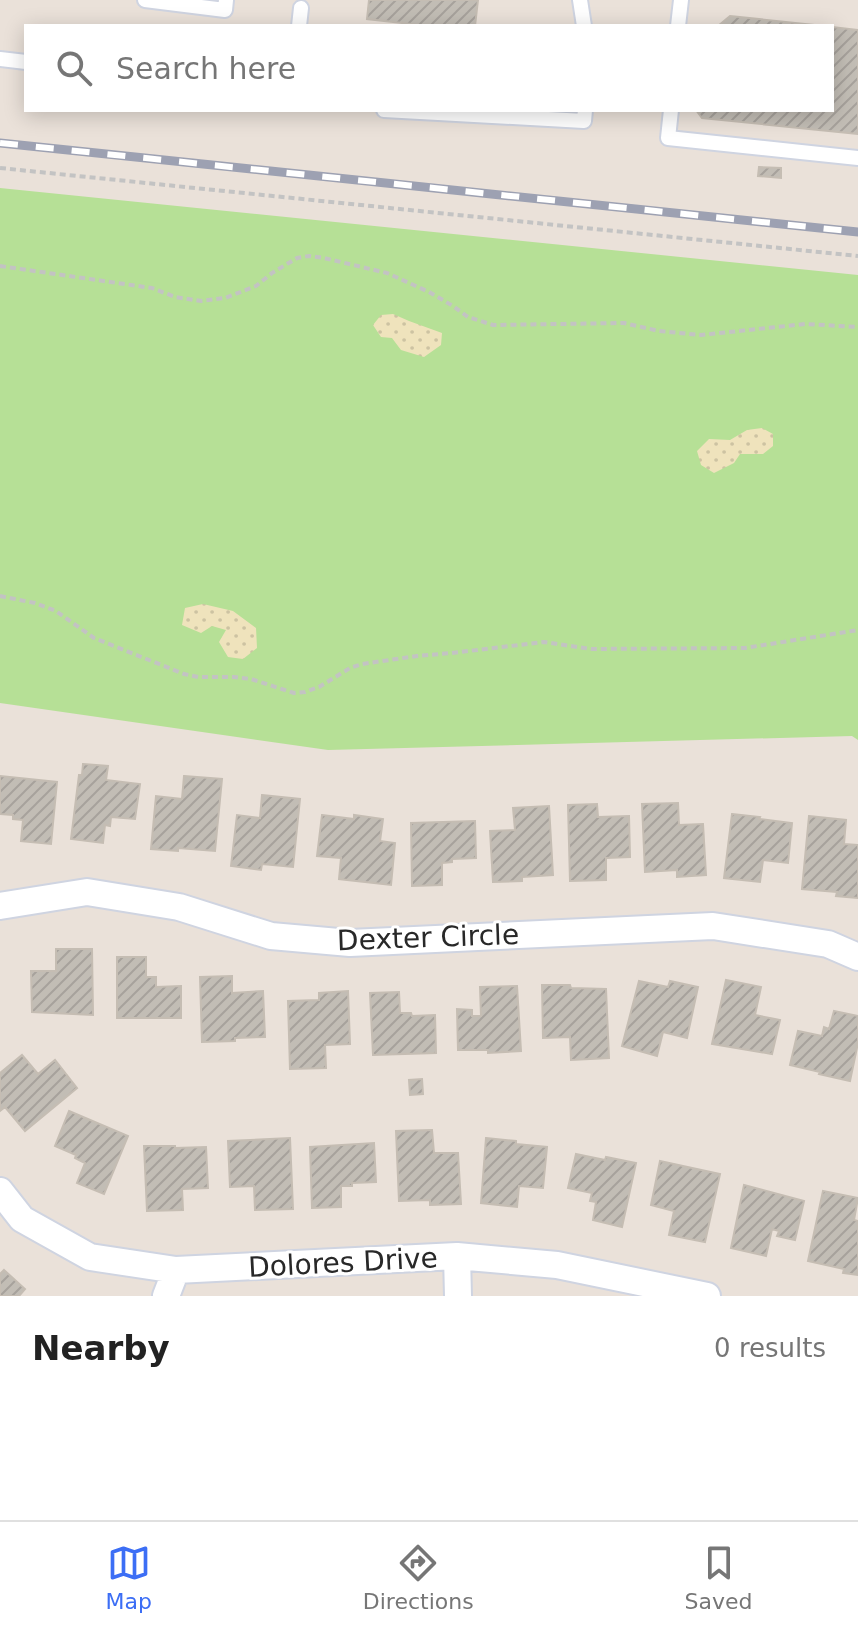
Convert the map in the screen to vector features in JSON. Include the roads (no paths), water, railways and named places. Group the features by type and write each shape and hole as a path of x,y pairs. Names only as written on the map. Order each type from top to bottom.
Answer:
{"street":[{"name":"Dexter Circle","path":"0,906 87,892 179,907 271,936 350,943 713,926 828,944 858,957"},
{"name":"Dolores Drive","path":"0,1191 22,1219 90,1257 176,1270 457,1256 557,1265 707,1296"},
{"path":"457,1256 458,1296"},
{"path":"166,1296 176,1270"}],"lane":[{"path":"145,0 225,10 226,0"},
{"path":"580,0 584,24"},
{"path":"678,24 681,0"},
{"path":"299,24 301,8"},
{"path":"0,59 24,62"},
{"path":"420,112 584,121 585,112"},
{"path":"671,112 668,138 858,158"}],"railway":[{"path":"0,143 858,232"}]}
